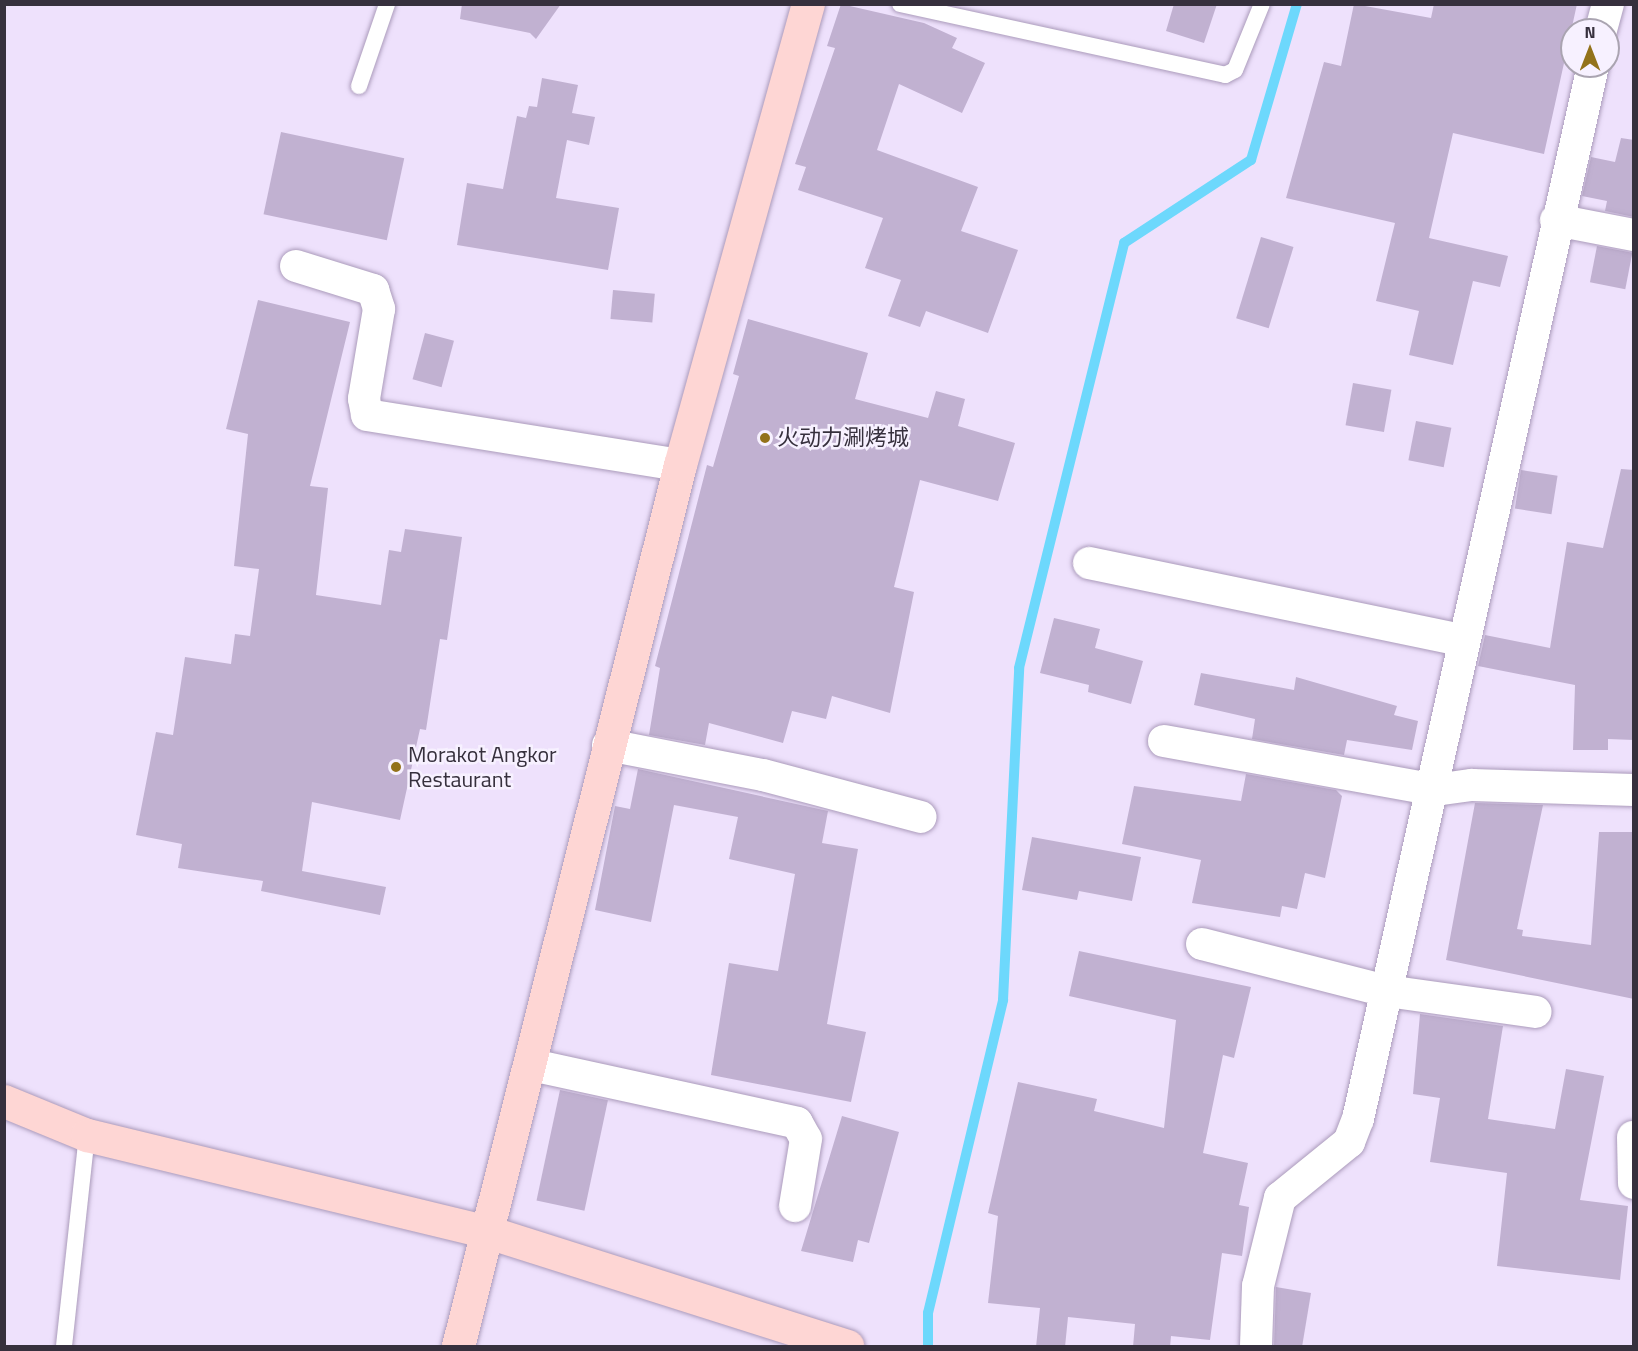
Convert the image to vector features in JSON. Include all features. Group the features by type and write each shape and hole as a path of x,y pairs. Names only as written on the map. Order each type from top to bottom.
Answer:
{"street":[{"path":"458,1347 532,1065 608,745 680,465 808,4"},
{"path":"1256,1347 1258,1287 1280,1198 1349,1142 1435,790 1462,640 1590,78"},
{"path":"1556,220 1634,235"},
{"path":"296,266 373,290 379,309 364,399 367,415 680,465"},
{"path":"1089,563 1462,640"},
{"path":"1164,741 1435,790 1472,785 1634,790"},
{"path":"608,745 763,775 921,817"},
{"path":"1202,944 1387,991 1536,1012"},
{"path":"532,1065 797,1123 806,1139 795,1206"},
{"path":"4,1101 87,1136 488,1232 847,1347"},
{"path":"1633,1137 1634,1183"}],"lane":[{"path":"359,86 387,4"},
{"path":"900,4 1225,75 1235,70 1262,4"},
{"path":"64,1347 87,1136"}],"building":[{"path":"462,4 561,4 536,39 530,33 460,19"},
{"path":"841,4 924,23 957,38 952,48 985,63 962,113 899,84 877,150 978,187 961,231 1018,250 988,333 926,311 920,327 888,316 901,280 865,268 883,218 798,190 806,167 795,164 835,48 827,46"},
{"path":"1174,4 1217,4 1204,43 1166,31"},
{"path":"1354,4 1431,18 1434,4 1577,4 1574,18 1560,18 1561,78 1544,154 1453,133 1429,238 1508,256 1500,287 1473,281 1453,365 1409,355 1419,311 1376,301 1395,223 1286,198 1324,62 1341,66"},
{"path":"542,78 578,85 572,113 595,117 589,145 567,140 556,198 619,208 608,270 457,245 467,183 503,189 517,116 526,118 529,106 537,107"},
{"path":"281,132 404,158 387,240 264,214"},
{"path":"1621,138 1634,140 1634,217 1605,211 1607,201 1582,196 1591,157 1615,162"},
{"path":"1261,237 1294,247 1269,328 1236,318"},
{"path":"1597,246 1632,253 1625,289 1590,282"},
{"path":"613,290 655,294 652,323 610,319"},
{"path":"258,300 350,322 310,486 328,488 316,595 381,605 389,550 401,552 405,529 462,537 447,640 440,639 426,730 420,729 400,820 312,802 302,871 386,887 380,915 261,891 263,881 178,868 182,844 136,835 156,732 173,735 185,657 231,664 235,634 250,636 259,569 234,566 248,434 226,429"},
{"path":"748,319 868,353 855,399 928,418 936,391 965,399 958,426 1015,443 998,501 920,480 894,587 914,592 890,713 832,696 826,719 792,711 783,743 709,723 705,745 649,735 660,668 655,666 707,465 713,467 739,376 733,374"},
{"path":"425,333 454,341 442,387 413,379"},
{"path":"1353,383 1391,390 1384,432 1346,425"},
{"path":"1416,421 1451,428 1444,467 1408,460"},
{"path":"1621,469 1634,470 1634,740 1608,739 1608,750 1573,750 1575,685 1478,666 1485,635 1550,648 1567,542 1603,548"},
{"path":"1521,470 1558,476 1551,514 1515,509"},
{"path":"1054,618 1100,629 1095,648 1143,661 1131,704 1088,692 1089,685 1040,673"},
{"path":"1201,673 1294,690 1296,677 1397,706 1394,715 1418,721 1412,750 1347,740 1344,755 1252,739 1255,719 1194,705"},
{"path":"638,769 828,811 822,843 858,849 827,1024 866,1032 851,1102 711,1075 729,963 778,971 795,874 729,859 738,817 674,805 651,922 595,910 615,806 630,809"},
{"path":"1246,774 1336,790 1342,796 1325,878 1305,873 1297,909 1282,906 1280,917 1192,903 1201,860 1122,844 1134,786 1241,801"},
{"path":"1475,803 1543,805 1517,929 1523,930 1522,936 1591,945 1599,832 1634,832 1634,999 1446,960"},
{"path":"1032,837 1141,857 1132,901 1079,891 1077,900 1022,890"},
{"path":"1079,951 1251,987 1234,1058 1223,1055 1203,1153 1248,1163 1239,1205 1249,1207 1242,1256 1222,1253 1210,1340 1171,1336 1170,1347 1133,1347 1135,1324 1068,1317 1065,1347 1036,1347 1040,1308 988,1303 998,1216 988,1213 1018,1082 1097,1099 1094,1111 1164,1128 1176,1020 1069,996"},
{"path":"1420,1014 1503,1026 1488,1119 1555,1129 1566,1069 1604,1076 1580,1200 1628,1206 1620,1280 1497,1266 1507,1173 1430,1162 1440,1098 1413,1094"},
{"path":"560,1090 608,1100 584,1211 537,1201"},
{"path":"842,1116 899,1132 869,1243 858,1240 853,1262 801,1251"},
{"path":"1276,1287 1311,1293 1302,1347 1274,1347"}],"waterway":[{"path":"928,1346 928,1313 1003,1000 1019,668 1124,243 1251,160 1297,4"}],"place":[{"name":"火动力涮烤城","path":"765,438"},
{"name":"Morakot Angkor Restaurant","path":"396,767"}]}
